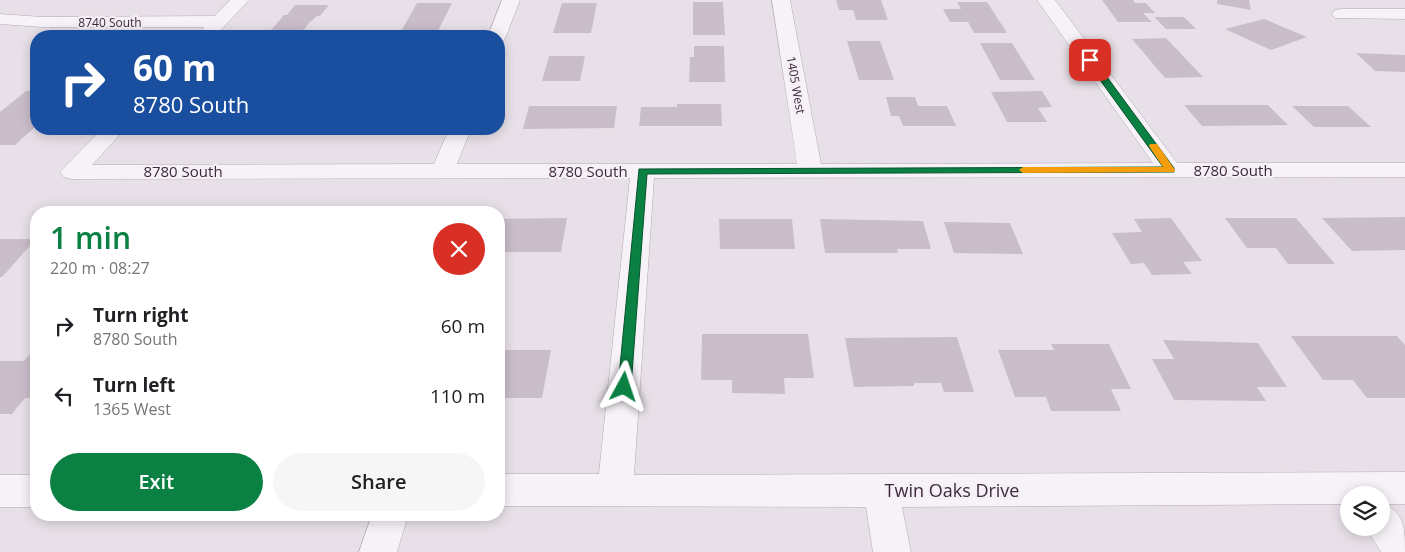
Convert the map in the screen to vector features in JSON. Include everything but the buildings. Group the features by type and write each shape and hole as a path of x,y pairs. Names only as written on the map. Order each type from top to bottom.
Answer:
{"street":[{"path":"211,30 240,0"},
{"path":"499,30 511,0"},
{"name":"1405 West","path":"781,0 810,170"},
{"path":"1046,0 1170,170"},
{"path":"1340,14 1405,14"},
{"name":"8740 South","path":"0,19 42,22 220,21"},
{"name":"8780 South","path":"108,135 72,172 1405,170"},
{"path":"444,171 458,135"},
{"path":"615,489 643,171"},
{"name":"Twin Oaks Drive","path":"1390,489 1405,488"},
{"name":"Twin Oaks Drive","path":"505,490 1340,492"},
{"path":"0,491 30,491"},
{"path":"881,491 892,552"},
{"path":"378,552 388,521"},
{"path":"1390,533 1403,552"}],"slow traffic":[{"path":"1023,170 1170,170 1153,146"}],"route":[{"path":"624,387 643,171 1170,170 1090,60"}]}
